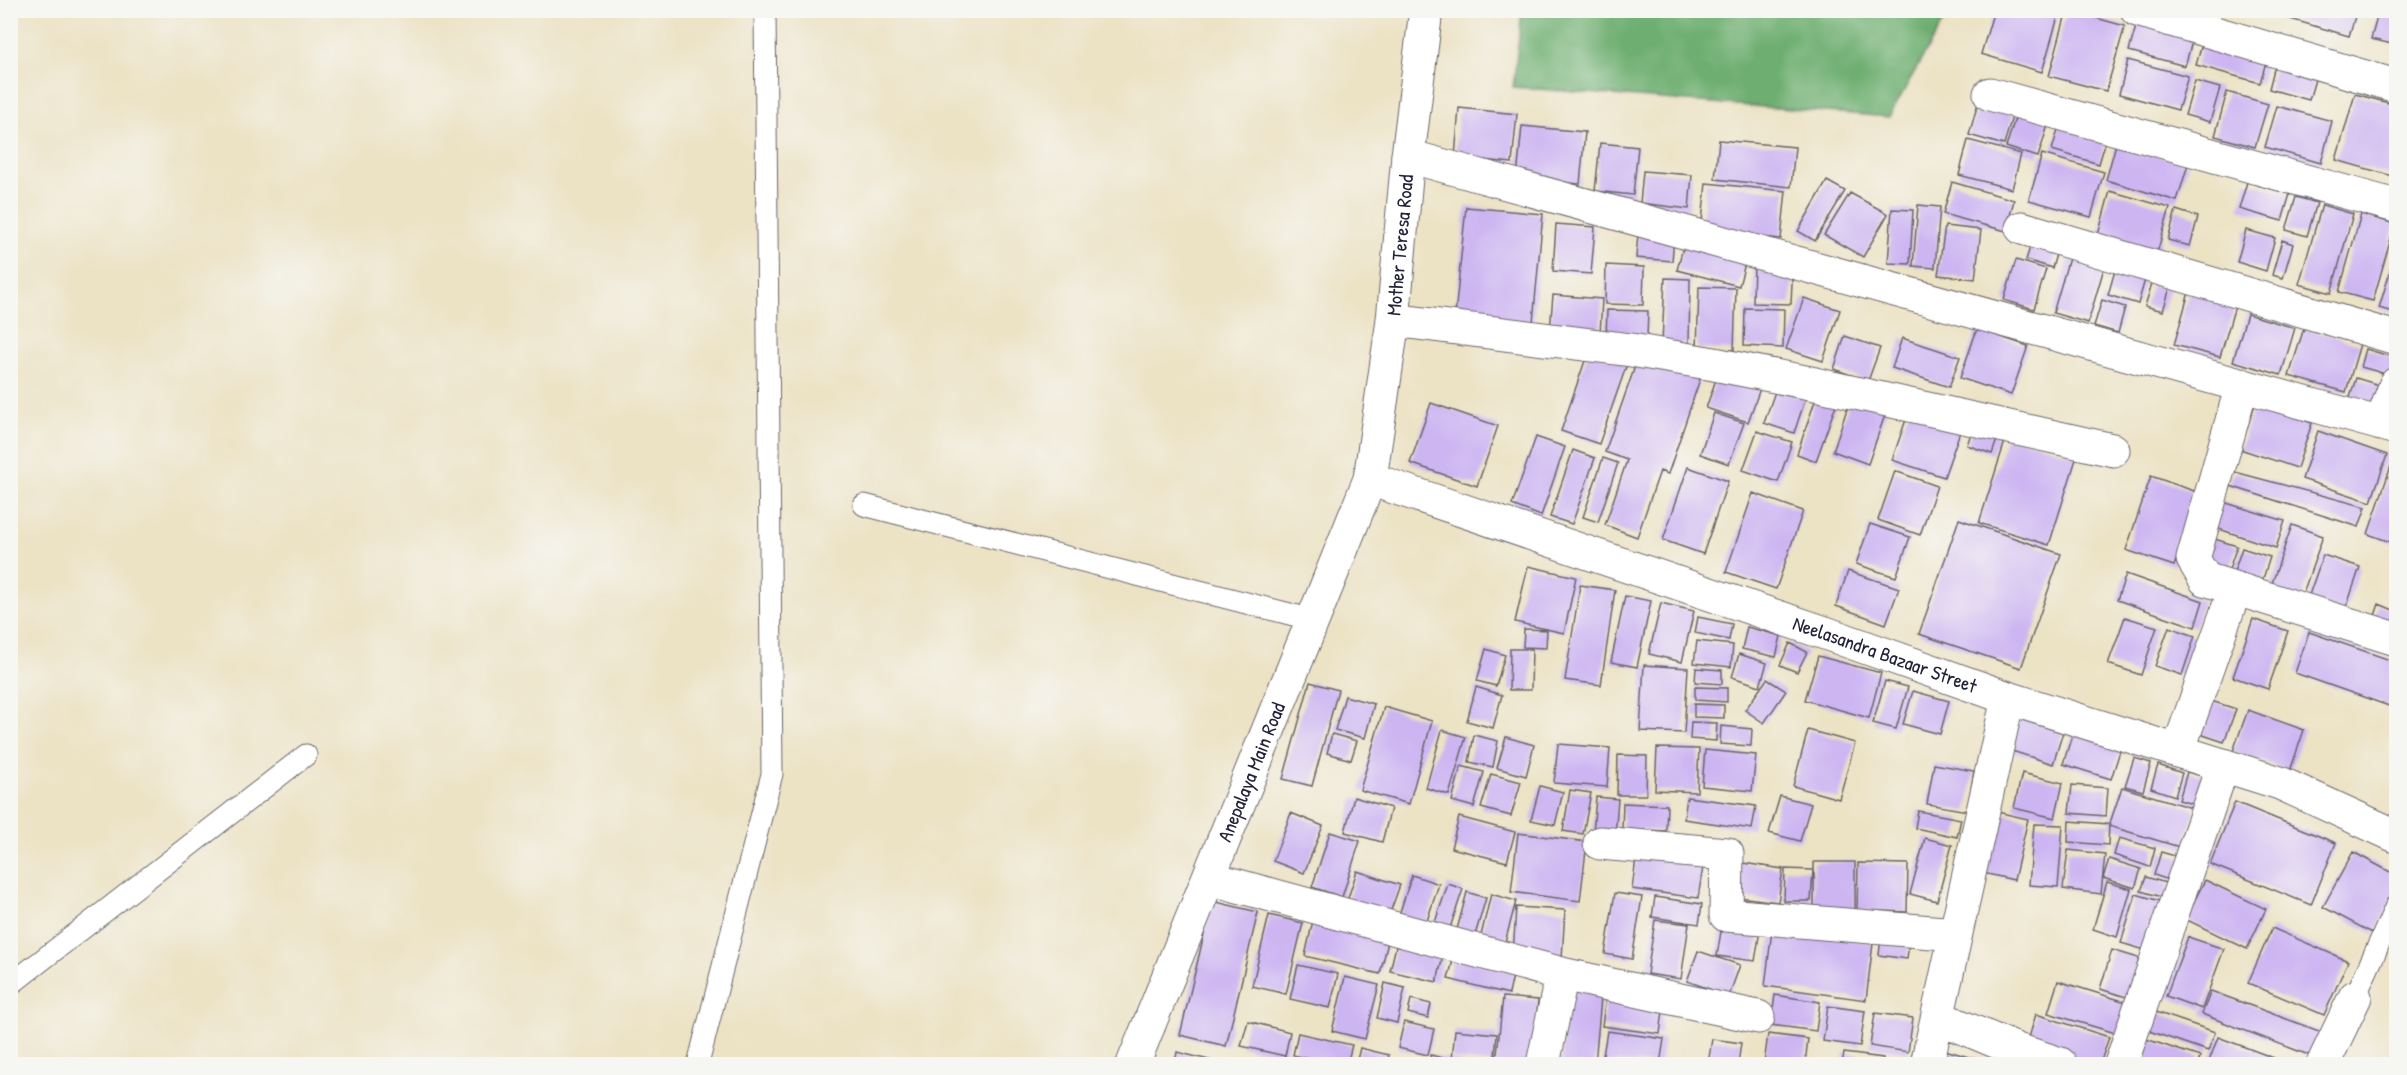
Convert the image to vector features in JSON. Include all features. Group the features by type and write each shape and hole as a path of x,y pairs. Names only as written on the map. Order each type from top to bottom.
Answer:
{"street":[{"name":"Mother Teresa Road","path":"1370,479 1393,320 1408,156 1426,10"},
{"path":"2137,10 2397,86"},
{"path":"1990,94 2397,206"},
{"path":"1408,156 2389,426 2397,384"},
{"path":"2022,228 2397,338"},
{"path":"1393,320 1631,350 1714,364 2113,450"},
{"path":"2242,386 2193,559 2205,579 2397,639"},
{"name":"Anepalaya Main Road","path":"1133,1065 1370,479"},
{"name":"Neelasandra Bazaar Street","path":"1370,479 1828,634 2008,698 2280,783 2397,836"},
{"path":"2178,751 2235,588"},
{"path":"1928,1065 2008,698"},
{"path":"2121,1065 2223,765"},
{"path":"1600,843 1727,854 1726,915 1956,934"},
{"path":"1209,878 1562,974 1758,1017"},
{"path":"1543,1065 1562,974"},
{"path":"2323,1065 2355,997"},
{"path":"1938,1017 2060,1065"}],"lane":[{"path":"698,1065 772,774 765,10"},
{"path":"864,505 1313,620"},
{"path":"10,985 306,754"},
{"path":"2355,997 2397,906"}],"green space":[{"path":"1522,10 1949,11 1889,117 1513,87"}],"building":[{"path":"1994,10 2060,10 2042,72 1981,54"},
{"path":"2067,10 2125,26 2106,91 2049,76"},
{"path":"2259,10 2357,10 2349,36"},
{"path":"2379,10 2396,10 2396,45 2371,39"},
{"path":"2137,23 2193,38 2185,66 2129,51"},
{"path":"2202,44 2266,62 2260,83 2196,65"},
{"path":"2128,60 2188,76 2178,110 2119,94"},
{"path":"2275,65 2316,76 2309,100 2269,89"},
{"path":"2195,81 2220,88 2210,122 2185,115"},
{"path":"2227,92 2268,104 2255,147 2215,136"},
{"path":"2355,94 2396,105 2396,177 2336,160"},
{"path":"1978,103 2013,113 2004,145 1969,135"},
{"path":"2277,106 2332,121 2321,163 2265,147"},
{"path":"1459,108 1517,114 1512,163 1455,157"},
{"path":"2017,112 2049,122 2038,157 2006,147"},
{"path":"1522,126 1585,132 1580,184 1517,178"},
{"path":"2059,126 2106,140 2099,164 2052,150"},
{"path":"1719,140 1795,147 1791,187 1715,179"},
{"path":"1968,140 2021,154 2012,189 1959,175"},
{"path":"1600,143 1638,147 1633,195 1595,191"},
{"path":"2116,144 2188,164 2177,201 2106,180"},
{"path":"2042,154 2104,172 2091,217 2029,200"},
{"path":"1643,171 1692,175 1689,209 1640,203"},
{"path":"1827,181 1845,191 1815,241 1798,231"},
{"path":"1952,182 2014,200 2006,231 1943,214"},
{"path":"2247,182 2290,194 2282,221 2239,209"},
{"path":"1706,183 1786,191 1781,239 1701,231"},
{"path":"2110,191 2170,208 2157,253 2098,235"},
{"path":"1850,193 1888,214 1863,257 1824,235"},
{"path":"2296,197 2317,203 2307,236 2286,230"},
{"path":"1918,205 1940,207 1935,268 1913,266"},
{"path":"2322,205 2353,214 2331,293 2299,284"},
{"path":"1466,207 1543,214 1532,333 1454,325"},
{"path":"1892,209 1913,210 1910,264 1888,263"},
{"path":"2176,210 2198,217 2190,246 2168,240"},
{"path":"2361,214 2395,224 2373,301 2339,292"},
{"path":"1556,224 1595,227 1591,274 1553,271"},
{"path":"1945,226 1981,230 1975,279 1938,275"},
{"path":"2246,230 2275,238 2266,271 2237,262"},
{"path":"1638,234 1674,237 1672,261 1636,258"},
{"path":"1685,240 1747,256 1739,286 1677,270"},
{"path":"2282,240 2293,244 2283,278 2272,275"},
{"path":"2031,244 2057,251 2052,268 2026,260"},
{"path":"2069,258 2104,268 2088,323 2053,313"},
{"path":"2016,260 2046,269 2034,309 2004,300"},
{"path":"1754,262 1793,263 1791,304 1753,303"},
{"path":"2393,262 2396,263 2396,313 2379,308"},
{"path":"1606,265 1644,267 1643,305 1605,304"},
{"path":"2116,267 2146,276 2138,304 2108,295"},
{"path":"1665,278 1690,279 1689,344 1662,343"},
{"path":"2152,283 2170,288 2163,311 2145,306"},
{"path":"1699,287 1736,288 1734,350 1697,349"},
{"path":"2189,292 2235,306 2220,357 2174,345"},
{"path":"1553,295 1602,299 1600,334 1550,330"},
{"path":"1804,298 1840,310 1823,361 1786,349"},
{"path":"2102,300 2125,307 2118,333 2094,326"},
{"path":"1745,308 1784,309 1783,348 1744,346"},
{"path":"1607,310 1648,311 1647,337 1606,336"},
{"path":"2247,314 2295,328 2281,375 2233,361"},
{"path":"2304,328 2360,344 2346,392 2289,376"},
{"path":"1977,329 2028,346 2011,395 1960,378"},
{"path":"1845,336 1880,348 1868,381 1834,369"},
{"path":"1902,338 1960,357 1949,387 1892,368"},
{"path":"2366,349 2396,358 2393,376 2361,367"},
{"path":"1588,352 1627,364 1599,444 1561,431"},
{"path":"1640,352 1702,373 1668,474 1660,471 1637,537 1605,525 1627,460 1605,452"},
{"path":"1720,368 1762,383 1748,422 1706,408"},
{"path":"2356,378 2389,388 2381,417 2347,407"},
{"path":"1779,380 1808,391 1794,433 1764,423"},
{"path":"1818,392 1838,399 1816,461 1797,454"},
{"path":"1851,397 1887,409 1868,464 1833,451"},
{"path":"1431,403 1498,426 1477,486 1410,463"},
{"path":"2255,404 2312,423 2297,468 2240,449"},
{"path":"1910,408 1962,426 1944,477 1892,460"},
{"path":"1714,413 1744,423 1729,464 1700,454"},
{"path":"1975,422 2000,431 1992,454 1967,445"},
{"path":"1757,431 1792,442 1778,482 1743,470"},
{"path":"2318,431 2387,455 2371,502 2302,479"},
{"path":"2007,435 2077,456 2049,545 1979,523"},
{"path":"1536,437 1565,447 1541,516 1512,505"},
{"path":"1573,450 1595,458 1572,524 1550,517"},
{"path":"2396,451 2396,544 2368,534"},
{"path":"1603,458 1618,463 1598,522 1583,517"},
{"path":"1688,467 1728,481 1703,554 1663,540"},
{"path":"1895,471 1937,486 1920,535 1878,520"},
{"path":"2235,472 2366,507 2359,527 2227,485"},
{"path":"2151,476 2200,493 2174,566 2126,550"},
{"path":"1753,493 1803,511 1776,589 1726,572"},
{"path":"2220,501 2285,521 2276,548 2213,527"},
{"path":"1959,519 2061,554 2021,668 1919,634"},
{"path":"1870,524 1910,537 1896,577 1856,564"},
{"path":"2292,525 2323,536 2301,599 2270,589"},
{"path":"2205,536 2237,546 2226,578 2205,566"},
{"path":"2242,548 2270,557 2261,585 2233,575"},
{"path":"2323,555 2360,567 2344,614 2307,601"},
{"path":"1528,566 1576,577 1564,633 1515,622"},
{"path":"1848,571 1899,588 1886,624 1836,606"},
{"path":"2126,574 2203,601 2195,627 2117,600"},
{"path":"1580,585 1615,590 1601,685 1565,680"},
{"path":"1625,596 1651,601 1637,667 1611,662"},
{"path":"1661,603 1694,611 1682,662 1649,654"},
{"path":"2379,604 2396,611 2396,636 2371,627"},
{"path":"1698,617 1732,624 1729,640 1695,633"},
{"path":"2125,617 2157,627 2141,675 2108,664"},
{"path":"2253,619 2288,631 2268,689 2233,677"},
{"path":"1747,627 1781,636 1776,657 1742,649"},
{"path":"2169,627 2195,636 2182,675 2155,666"},
{"path":"1524,629 1547,630 1546,648 1523,647"},
{"path":"2309,632 2396,662 2396,686 2389,706 2295,673"},
{"path":"1697,641 1733,645 1731,667 1694,663"},
{"path":"1790,643 1807,652 1797,672 1780,665"},
{"path":"1486,649 1505,655 1496,686 1477,681"},
{"path":"1510,649 1532,649 1531,690 1509,690"},
{"path":"1739,654 1767,663 1760,686 1732,677"},
{"path":"1818,656 1881,673 1869,718 1805,700"},
{"path":"1644,665 1688,668 1684,733 1640,731"},
{"path":"1696,668 1722,670 1722,684 1695,682"},
{"path":"1767,679 1786,691 1764,723 1745,710"},
{"path":"1885,681 1908,687 1896,729 1873,723"},
{"path":"1310,682 1338,690 1312,786 1283,779"},
{"path":"1476,687 1502,695 1493,728 1467,721"},
{"path":"1695,687 1727,688 1727,702 1695,700"},
{"path":"1913,691 1949,701 1940,734 1903,724"},
{"path":"1345,696 1374,704 1365,738 1335,730"},
{"path":"2199,697 2236,709 2224,742 2188,730"},
{"path":"1694,704 1724,705 1724,718 1694,717"},
{"path":"1384,707 1432,721 1409,804 1360,790"},
{"path":"2248,710 2304,730 2290,771 2233,751"},
{"path":"2020,715 2064,729 2053,764 2009,750"},
{"path":"1691,722 1717,723 1716,741 1690,739"},
{"path":"1721,726 1752,729 1751,746 1720,744"},
{"path":"1442,730 1466,737 1449,795 1426,788"},
{"path":"1808,730 1855,743 1839,799 1793,786"},
{"path":"2073,732 2121,748 2111,779 2063,764"},
{"path":"1332,734 1357,741 1351,760 1327,753"},
{"path":"1474,735 1498,741 1493,767 1469,762"},
{"path":"1506,737 1534,745 1526,776 1497,768"},
{"path":"1558,744 1610,748 1607,787 1554,783"},
{"path":"1657,748 1699,749 1697,792 1655,790"},
{"path":"1705,750 1756,755 1752,791 1702,786"},
{"path":"1618,755 1647,756 1646,795 1617,795"},
{"path":"2134,758 2151,763 2143,791 2125,786"},
{"path":"1934,764 1974,771 1967,811 1927,804"},
{"path":"2158,765 2182,773 2175,796 2151,788"},
{"path":"1461,766 1484,772 1474,807 1452,801"},
{"path":"2187,772 2213,779 2205,808 2179,800"},
{"path":"2022,773 2063,783 2055,818 2014,808"},
{"path":"1491,774 1521,782 1511,816 1481,808"},
{"path":"2072,785 2108,788 2106,816 2069,813"},
{"path":"1540,786 1563,792 1555,825 1531,820"},
{"path":"2122,787 2195,809 2183,848 2109,826"},
{"path":"1570,790 1591,793 1583,834 1563,831"},
{"path":"1780,796 1811,804 1800,841 1769,833"},
{"path":"1354,797 1391,808 1382,842 1345,832"},
{"path":"1596,797 1618,799 1615,836 1593,833"},
{"path":"1687,797 1756,806 1752,829 1684,819"},
{"path":"2235,802 2336,843 2311,905 2210,864"},
{"path":"1623,803 1667,805 1666,831 1622,829"},
{"path":"1918,811 1961,819 1957,837 1915,828"},
{"path":"1997,812 2028,819 2014,880 1983,873"},
{"path":"1291,813 1323,826 1304,873 1273,861"},
{"path":"1459,817 1515,832 1507,862 1451,848"},
{"path":"2069,821 2109,824 2108,845 2068,842"},
{"path":"2034,824 2063,825 2058,887 2029,885"},
{"path":"1330,832 1360,841 1342,897 1312,887"},
{"path":"1518,833 1587,842 1580,901 1511,892"},
{"path":"1925,838 1952,845 1937,901 1910,894"},
{"path":"2119,838 2155,848 2150,867 2114,855"},
{"path":"2068,850 2105,854 2101,894 2063,889"},
{"path":"1637,851 1704,861 1698,898 1632,889"},
{"path":"2161,852 2182,858 2175,882 2154,875"},
{"path":"2353,852 2396,875 2396,893 2374,934 2323,907"},
{"path":"2109,859 2141,869 2135,888 2103,878"},
{"path":"1736,862 1783,869 1778,902 1731,896"},
{"path":"1814,862 1855,862 1855,910 1814,910"},
{"path":"1858,863 1908,864 1907,912 1857,910"},
{"path":"1785,869 1813,870 1811,901 1784,901"},
{"path":"1357,871 1400,885 1387,921 1345,907"},
{"path":"1412,875 1439,884 1424,930 1397,921"},
{"path":"2146,877 2169,884 2165,898 2141,891"},
{"path":"2205,880 2266,909 2247,949 2185,919"},
{"path":"2107,882 2131,889 2117,937 2093,929"},
{"path":"1448,884 1463,889 1447,937 1432,931"},
{"path":"1467,892 1486,898 1473,942 1455,937"},
{"path":"1615,893 1642,897 1632,959 1605,954"},
{"path":"1491,894 1516,901 1503,950 1479,944"},
{"path":"2136,894 2170,904 2155,953 2121,943"},
{"path":"1655,897 1702,904 1699,924 1652,917"},
{"path":"1212,901 1258,912 1226,1046 1180,1035"},
{"path":"1516,907 1565,910 1562,958 1513,955"},
{"path":"1269,915 1303,923 1286,994 1252,986"},
{"path":"1314,916 1390,934 1380,974 1305,956"},
{"path":"1723,919 1761,924 1755,961 1717,956"},
{"path":"1655,920 1689,924 1681,979 1647,974"},
{"path":"2272,928 2348,961 2324,1015 2248,983"},
{"path":"1772,930 1873,943 1866,1000 1765,986"},
{"path":"1881,937 1909,941 1907,959 1879,955"},
{"path":"2188,937 2224,949 2202,1009 2166,996"},
{"path":"1396,946 1443,956 1437,982 1390,971"},
{"path":"2112,950 2145,960 2133,999 2100,989"},
{"path":"1698,951 1740,965 1729,996 1687,981"},
{"path":"1454,957 1514,971 1509,994 1448,979"},
{"path":"1298,965 1338,974 1330,1008 1290,999"},
{"path":"1345,977 1379,985 1365,1039 1332,1031"},
{"path":"2058,981 2139,1006 2129,1037 2048,1013"},
{"path":"1385,983 1405,988 1397,1023 1377,1018"},
{"path":"1567,984 1602,987 1595,1064 1561,1064"},
{"path":"2211,991 2327,1034 2319,1059 2202,1014"},
{"path":"1606,995 1664,1003 1660,1034 1602,1026"},
{"path":"1775,995 1820,1002 1816,1031 1771,1025"},
{"path":"1503,997 1538,1000 1532,1064 1496,1064"},
{"path":"1411,999 1431,1004 1428,1018 1408,1013"},
{"path":"1828,1006 1865,1011 1860,1046 1823,1041"},
{"path":"2147,1009 2215,1032 2208,1051 2140,1028"},
{"path":"1875,1013 1913,1018 1908,1052 1870,1046"},
{"path":"2036,1014 2109,1037 2100,1064 2081,1064 2026,1048"},
{"path":"1248,1021 1290,1032 1285,1056 1241,1046"},
{"path":"1404,1022 1434,1029 1428,1055 1398,1048"},
{"path":"1455,1030 1497,1034 1494,1064 1452,1059"},
{"path":"2396,1030 2396,1064 2388,1064"},
{"path":"1607,1031 1664,1039 1660,1064 1602,1062"},
{"path":"1298,1033 1352,1045 1347,1064 1331,1064 1293,1055"},
{"path":"1768,1034 1808,1039 1805,1064 1764,1064"},
{"path":"2218,1037 2290,1064 2208,1064"},
{"path":"2143,1038 2200,1057 2198,1064 2134,1064"},
{"path":"1712,1039 1741,1043 1738,1064 1708,1064"},
{"path":"1360,1048 1389,1055 1387,1064 1356,1064"},
{"path":"1945,1050 1979,1060 1977,1064 1940,1064"},
{"path":"1177,1052 1225,1064 1175,1064"},
{"path":"1844,1053 1883,1058 1882,1064 1842,1064"},
{"path":"1431,1055 1465,1064 1428,1064"}]}
